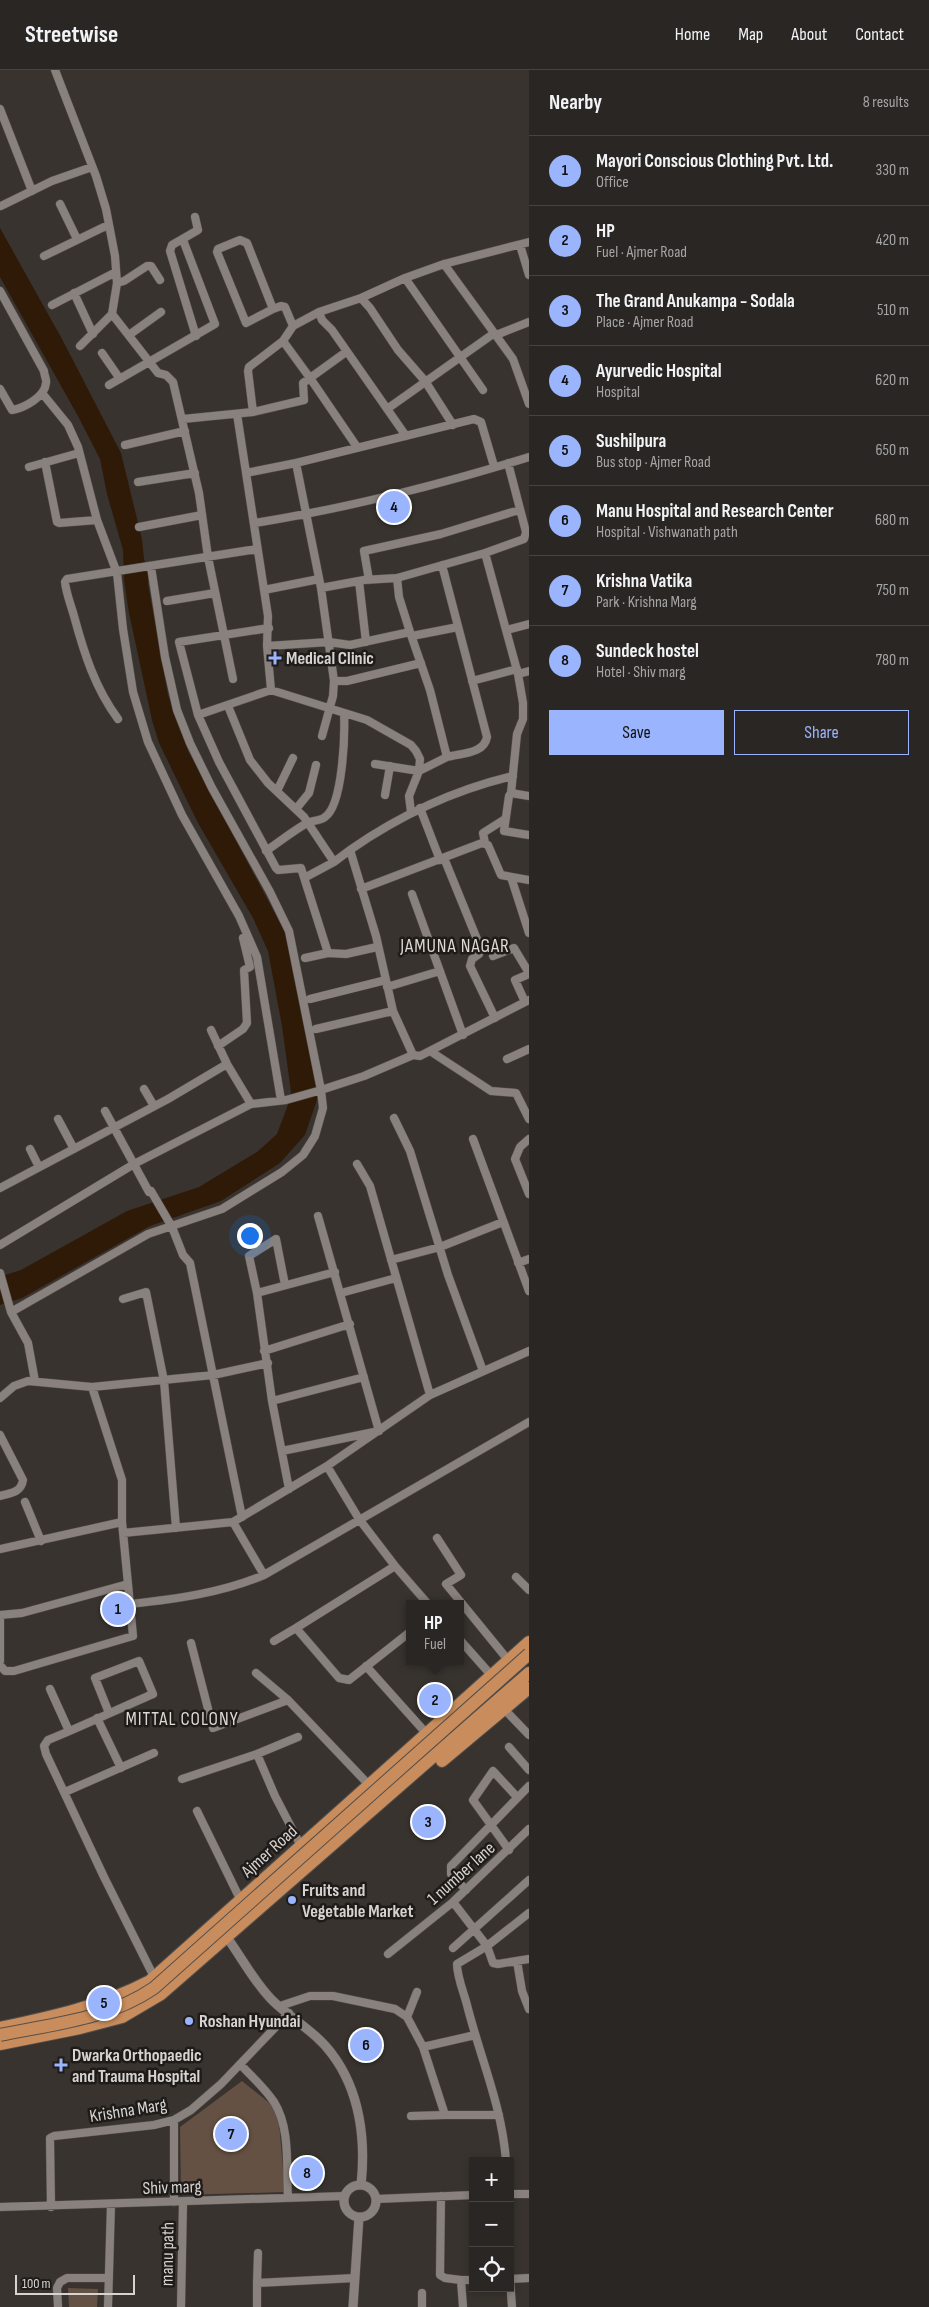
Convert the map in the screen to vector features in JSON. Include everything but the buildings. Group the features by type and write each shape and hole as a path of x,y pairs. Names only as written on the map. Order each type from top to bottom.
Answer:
{"highway":[{"name":"Ajmer Road","path":"0,2028 104,2003 130,1992 154,1977 529,1642"},
{"path":"0,2035 107,2013 135,2001 154,1988 529,1654"},
{"path":"418,1772 529,1673"},
{"name":"Ajmer Road","path":"0,2044 80,2028 122,2017 161,1994 418,1772 426,1774 528,1690"}],"street":[{"path":"55,70 106,209 115,256 117,283 112,314 80,346"},
{"path":"0,109 32,191"},
{"path":"1,206 32,191 92,167"},
{"path":"60,204 77,239"},
{"path":"195,217 198,230 172,245 170,251 196,336"},
{"path":"44,256 108,226"},
{"path":"109,385 149,360 215,324 216,320 182,240"},
{"path":"273,309 247,243 240,240 218,249 217,252 246,323 281,306 285,307 293,326"},
{"path":"253,412 249,367 283,341 293,326 319,312 361,298 405,278 444,264 529,242"},
{"path":"520,245 529,275"},
{"path":"444,264 513,359 529,404"},
{"path":"117,283 124,281 147,266 151,266 160,280"},
{"path":"52,305 116,272"},
{"path":"405,278 482,390"},
{"path":"0,291 44,371 46,383 42,393 28,404 12,410 0,389"},
{"path":"74,293 93,334"},
{"path":"361,298 370,308 398,350 425,381 453,425"},
{"path":"129,335 161,312"},
{"path":"319,312 322,320 406,436"},
{"path":"112,314 158,373 166,374 173,382 195,473 208,557 233,680"},
{"path":"387,410 425,381 495,334 529,322"},
{"path":"283,341 357,447"},
{"path":"183,419 253,412 304,400 303,383 346,352"},
{"path":"102,353 120,379"},
{"path":"42,393 68,425 79,453 97,520 117,573 122,629 133,692 148,742 182,815 239,916 256,957 284,1100"},
{"path":"236,414 255,523 269,628 267,646 271,690"},
{"path":"246,474 474,419 481,422 494,466"},
{"path":"125,445 185,431"},
{"path":"29,467 79,453"},
{"path":"255,523 305,515 378,499 529,457"},
{"path":"45,462 57,522 97,520"},
{"path":"296,463 321,588 334,681 333,696 322,736"},
{"path":"321,588 358,581 397,578 485,553 524,539 526,532 508,463"},
{"path":"138,482 195,473"},
{"path":"369,580 364,551 441,534 519,510"},
{"path":"139,527 202,515"},
{"path":"118,719 105,702 95,681 84,650 65,582 67,579 117,573 257,549"},
{"path":"485,553 518,672 523,703 523,719 517,734 511,793 504,831 529,836"},
{"path":"375,764 419,771 447,757 480,750 485,745 487,737 442,565"},
{"path":"11,1312 148,1234 222,1210 282,1172 298,1160 311,1143 320,1122 323,1108 290,931 212,788 190,743 177,710 165,657 150,567"},
{"path":"397,578 399,597 447,757"},
{"path":"264,590 319,579"},
{"path":"358,581 366,642"},
{"path":"167,601 215,594"},
{"path":"506,630 529,624"},
{"path":"267,646 329,642 350,646 458,627"},
{"path":"269,628 179,642 198,715 219,762 278,870 299,867 306,877 328,953"},
{"path":"334,681 347,680 420,663"},
{"path":"472,681 518,672 529,672"},
{"path":"198,715 271,690 367,720 410,744 420,760 419,771 409,796 411,812"},
{"path":"228,706 250,760 308,822 334,862"},
{"path":"266,850 308,822 325,818 331,811 343,759 344,713"},
{"path":"277,791 293,758"},
{"path":"296,809 309,793 316,765"},
{"path":"385,795 390,766"},
{"path":"306,877 334,862 411,812 490,781 513,776"},
{"path":"511,793 529,796"},
{"path":"420,808 480,949 479,954 472,959 470,966 496,1018"},
{"path":"506,819 483,833 485,844 488,845 501,875 529,880"},
{"path":"361,889 485,844"},
{"path":"350,850 376,936 393,1010 413,1055"},
{"path":"511,877 529,933"},
{"path":"412,894 463,1034"},
{"path":"218,1046 243,1029 247,1022 244,970 250,967 243,938"},
{"path":"305,958 328,953 346,954 377,947"},
{"path":"0,1245 134,1164 251,1104 284,1100 320,1090 364,1076 413,1055 420,1056 527,1001 515,980 529,974 514,948 493,956"},
{"path":"310,999 440,970"},
{"path":"316,1029 393,1010"},
{"path":"211,1030 227,1064 251,1104"},
{"path":"507,1059 529,1049"},
{"path":"430,1051 491,1091 516,1093 529,1119"},
{"path":"0,1188 114,1128 227,1064"},
{"path":"144,1089 154,1106"},
{"path":"105,1111 172,1227 184,1255 190,1263 242,1517"},
{"path":"394,1118 410,1151 448,1275 483,1370"},
{"path":"58,1119 74,1149"},
{"path":"473,1139 529,1291"},
{"path":"529,1139 520,1146 515,1159 529,1194"},
{"path":"30,1149 39,1167"},
{"path":"357,1164 370,1186 430,1395"},
{"path":"318,1216 379,1431"},
{"path":"391,1260 440,1247 503,1222"},
{"path":"285,1285 276,1239 249,1256 258,1293 264,1351 268,1363 272,1400 289,1489"},
{"path":"518,1263 529,1259"},
{"path":"258,1293 335,1272"},
{"path":"0,1273 11,1312 28,1342 35,1381"},
{"path":"341,1293 396,1278"},
{"path":"123,1299 146,1292 164,1381 176,1528"},
{"path":"264,1351 350,1324"},
{"path":"123,1533 234,1522 328,1466 430,1395 529,1351"},
{"path":"0,1398 14,1386 28,1381 92,1388 213,1375 268,1363"},
{"path":"272,1400 364,1377"},
{"path":"92,1388 122,1480 122,1522 134,1631 133,1636 14,1671 5,1671 0,1663 0,1615 22,1612 128,1584"},
{"path":"130,1604 212,1592 264,1575 529,1422"},
{"path":"282,1452 379,1431"},
{"path":"0,1436 23,1480 22,1486 18,1491 0,1496"},
{"path":"328,1466 359,1519 395,1566 425,1600"},
{"path":"25,1502 42,1541"},
{"path":"0,1549 122,1522"},
{"path":"234,1522 264,1575"},
{"path":"437,1538 461,1575 446,1584 459,1600"},
{"path":"274,1641 395,1566"},
{"path":"516,1577 529,1590"},
{"path":"464,1606 508,1660"},
{"path":"296,1628 338,1678 349,1680 406,1635"},
{"path":"191,1643 213,1728 288,1700"},
{"path":"464,1645 491,1676"},
{"path":"109,1713 95,1678 139,1661 153,1694 48,1740 44,1746 104,1877 154,1977"},
{"path":"366,1666 426,1733"},
{"path":"256,1673 288,1700 369,1785"},
{"path":"50,1689 69,1731"},
{"path":"505,1710 529,1735"},
{"path":"97,1718 121,1768"},
{"path":"182,1779 257,1754 298,1737"},
{"path":"509,1747 529,1770"},
{"path":"64,1792 154,1753"},
{"path":"257,1754 275,1796 301,1846"},
{"path":"509,1850 473,1802 492,1772 517,1797"},
{"path":"466,1890 452,1874 451,1866 459,1855 529,1786"},
{"path":"196,1811 241,1900"},
{"name":"1 number lane","path":"388,1954 453,1902 529,1830"},
{"path":"453,1948 529,1880"},
{"path":"453,1902 475,1928 487,1946 493,1963 498,1964 529,1959"},
{"path":"505,2157 499,2115 457,1964 487,1946 529,1913"},
{"path":"217,1922 272,2000 289,2013 332,2053 351,2087 362,2127 363,2166 361,2185"},
{"path":"517,1960 522,1991 529,2010"},
{"path":"406,2017 417,1992"},
{"path":"280,2006 310,1996 333,1996 395,2009 406,2017 423,2047 445,2115"},
{"name":"Krishna Marg","path":"51,2207 50,2138 154,2125 174,2120 191,2110 240,2064 289,2013"},
{"path":"423,2047 475,2034"},
{"path":"240,2064 274,2102 280,2117 285,2134 288,2198"},
{"path":"411,2116 499,2115"},
{"path":"174,2120 174,2202"},
{"path":"361,2185 371,2189 376,2199 372,2212 359,2217 352,2215 344,2203 345,2196 351,2188 361,2185"},
{"path":"514,2194 529,2194"},
{"path":"376,2199 469,2195"},
{"name":"Shiv marg","path":"0,2208 345,2196"},
{"path":"441,2196 440,2275 445,2278 469,2280"},
{"name":"manu path","path":"180,2307 183,2202"},
{"path":"108,2307 111,2204"},
{"path":"353,2307 359,2217"},
{"path":"257,2307 258,2253"},
{"path":"58,2307 57,2288 60,2282 67,2278 108,2278"},
{"path":"257,2283 355,2278"},
{"path":"512,2307 510,2279 529,2278"},
{"path":"462,2280 463,2307"},
{"path":"422,2293 422,2307"}],"shaded area":[{"path":"0,228 62,339 121,453 149,574 148,584 168,695 188,751 287,936 295,964 310,1055 319,1094 305,1135 280,1163 221,1201 150,1226 22,1298 0,1305 0,1277 21,1270 127,1211 199,1187 257,1152 277,1134 291,1092 282,1026 268,951 253,918 198,823 159,743 152,720 129,613 124,580 123,550 107,494 100,459 0,277"},
{"path":"242,2081 272,2105 279,2122 285,2192 181,2195 180,2127"},
{"path":"68,2288 98,2289 97,2307 69,2307"}],"place":[{"name":"Ayurvedic Hospital","path":"394,507"},
{"name":"Medical Clinic","path":"275,658"},
{"name":"Mayori Conscious Clothing Pvt. Ltd.","path":"118,1609"},
{"name":"HP","path":"435,1700"},
{"name":"The Grand Anukampa - Sodala","path":"428,1822"},
{"name":"Fruits and Vegetable Market","path":"292,1900"},
{"name":"Sushilpura","path":"104,2003"},
{"name":"Roshan Hyundai","path":"189,2021"},
{"name":"Manu Hospital and Research Center","path":"366,2045"},
{"name":"Dwarka Orthopaedic and Trauma Hospital","path":"61,2065"},
{"name":"Krishna Vatika","path":"231,2134"},
{"name":"Sundeck hostel","path":"307,2173"}],"district":[{"name":"JAMUNA NAGAR","path":"455,945"},
{"name":"MITTAL COLONY","path":"182,1718"}]}
